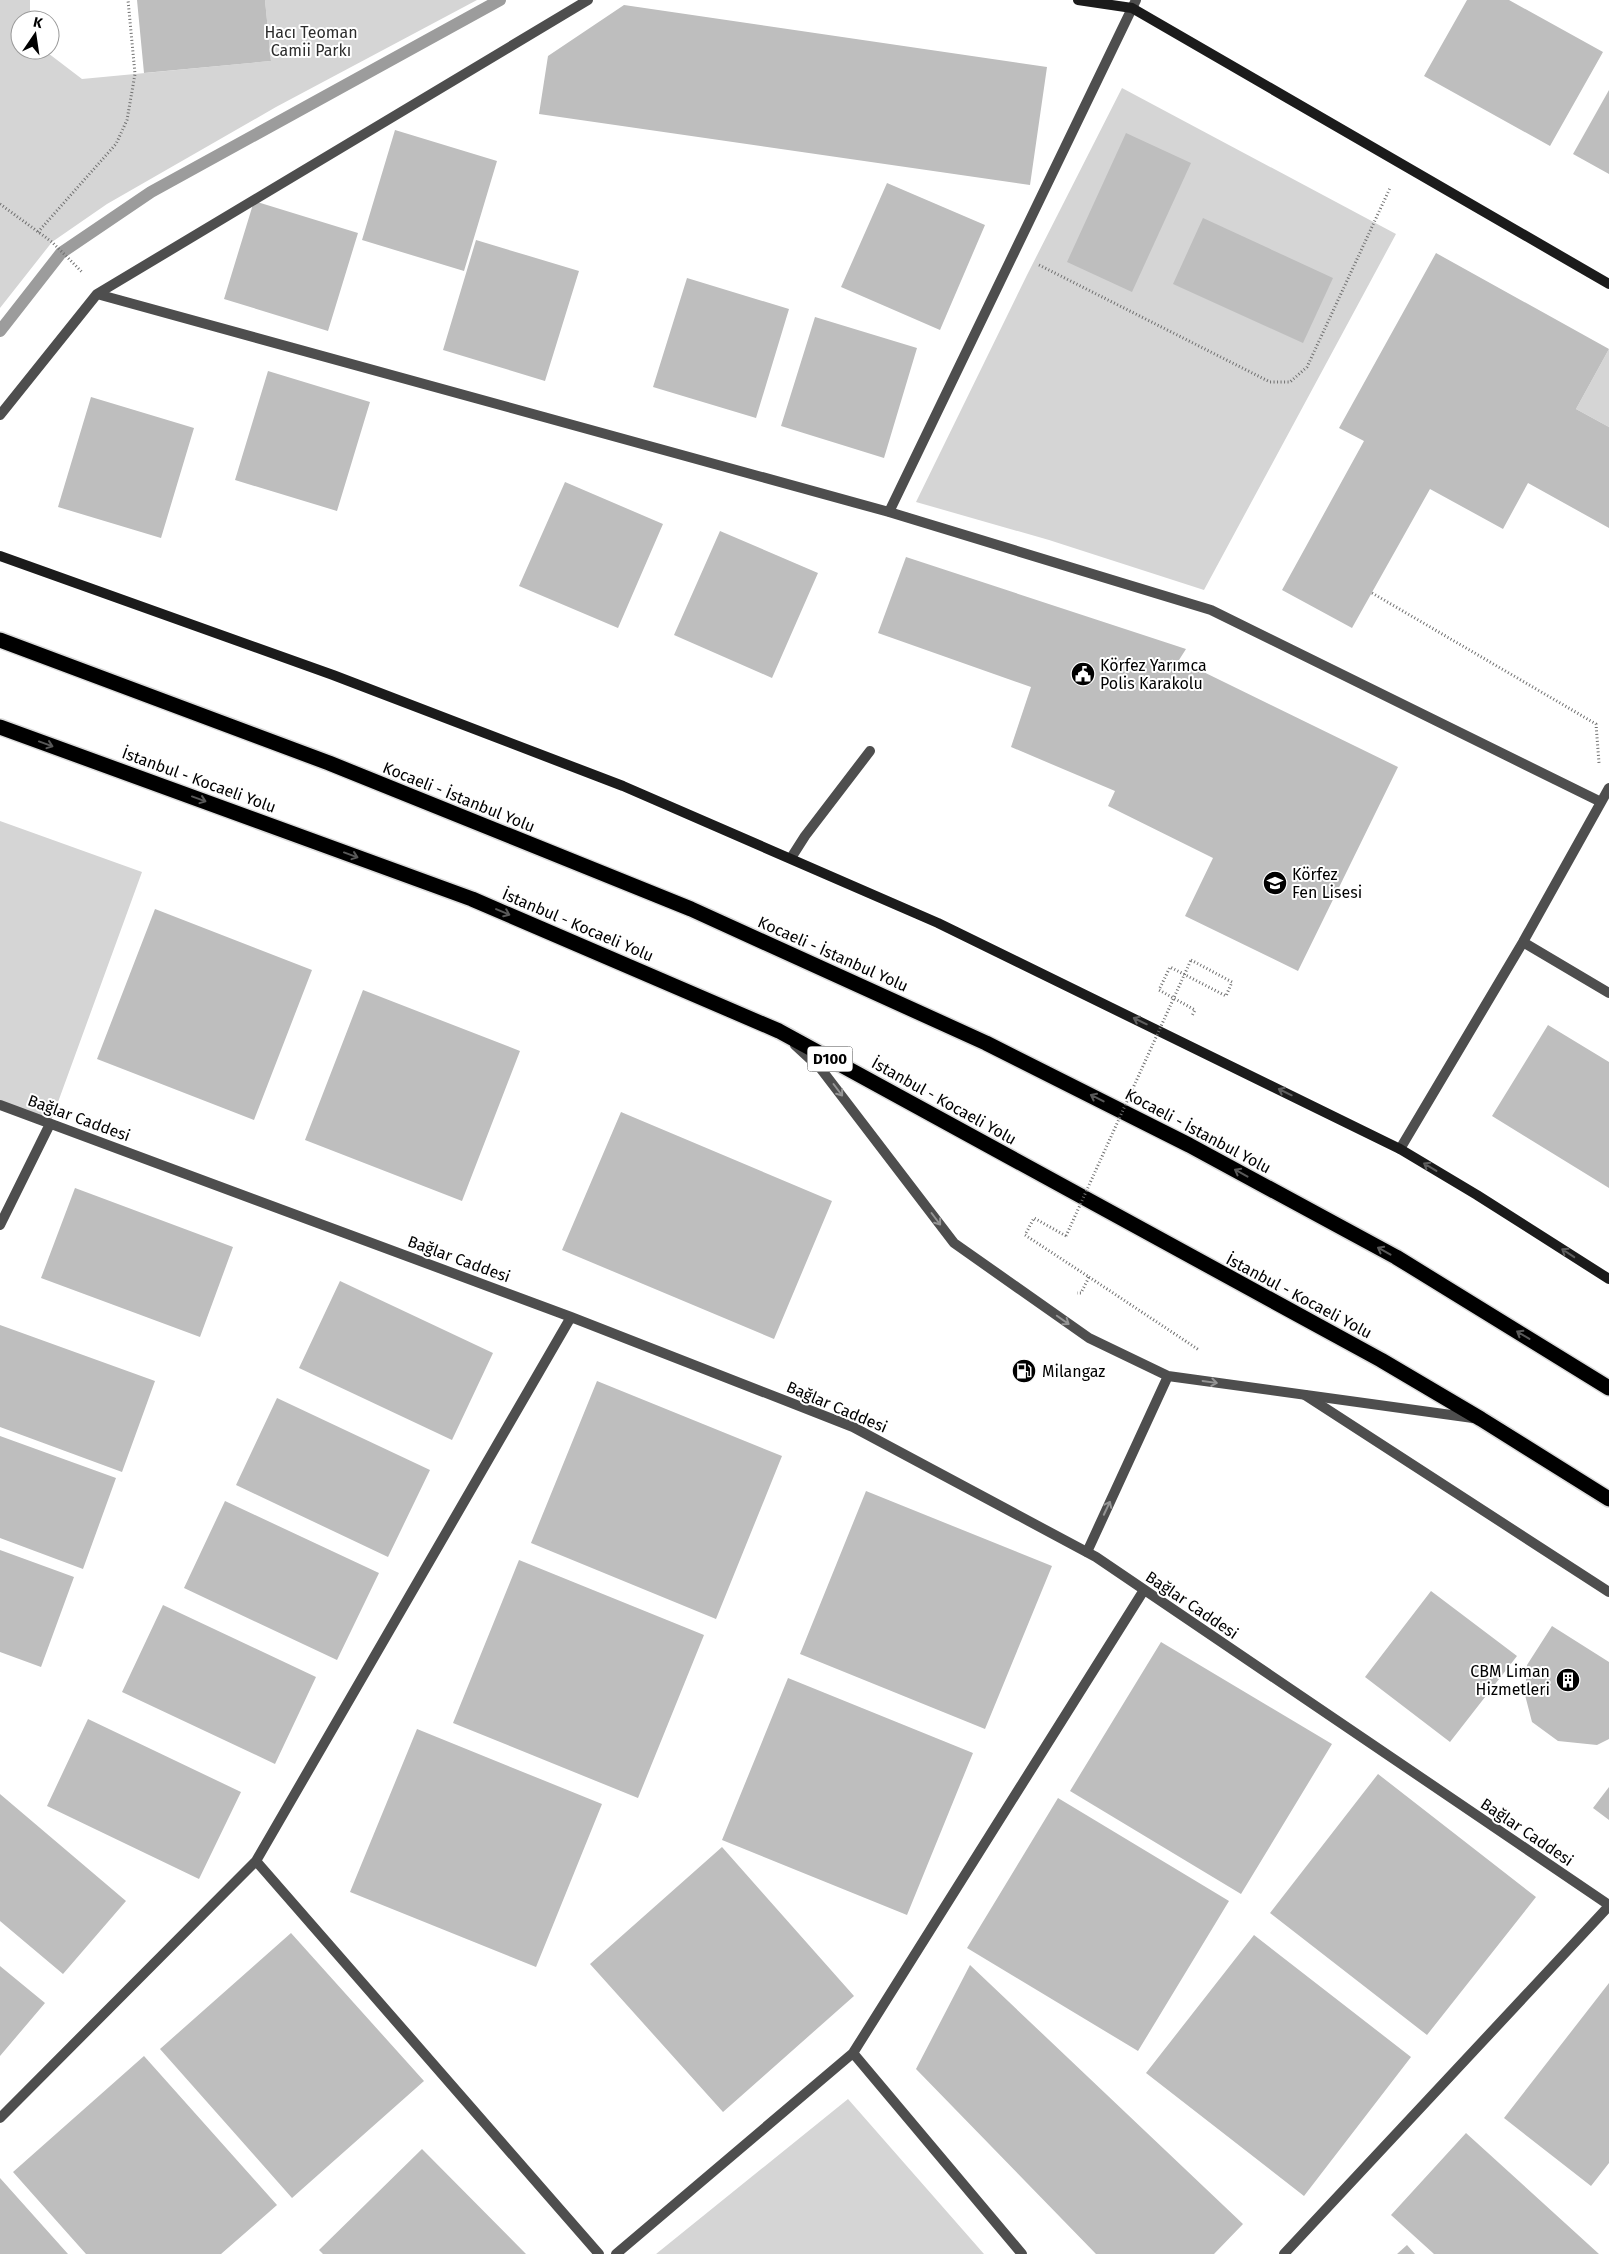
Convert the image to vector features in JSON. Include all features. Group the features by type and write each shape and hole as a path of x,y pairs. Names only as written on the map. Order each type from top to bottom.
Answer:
{"highway":[{"name":"Kocaeli - İstanbul Yolu","path":"0,640 329,763 682,906 986,1042 1189,1145 1396,1257 1609,1388"},
{"name":"İstanbul - Kocaeli Yolu","path":"0,727 472,899 779,1031 1381,1360 1481,1419 1609,1500"},
{"path":"1541,1346 1609,1375"}],"main road":[{"path":"1078,0 1134,4 1400,163 1609,284"},
{"path":"0,556 333,675 604,778 938,923 1180,1040 1400,1150 1477,1195 1609,1279"}],"street":[{"path":"0,415 97,294 588,0"},
{"path":"889,512 1134,4"},
{"path":"97,294 889,512 1211,610 1601,802"},
{"path":"791,858 805,836 870,751"},
{"path":"1400,1150 1523,942 1609,788"},
{"path":"1523,942 1609,993"},
{"path":"779,1031 821,1069 954,1243 1089,1338 1168,1376 1481,1419"},
{"name":"Bağlar Caddesi","path":"0,1105 571,1317 853,1427 1087,1552 1609,1906"},
{"path":"0,1225 50,1124"},
{"path":"0,2118 256,1861 571,1317"},
{"path":"1087,1552 1168,1376"},
{"path":"1305,1395 1609,1592"},
{"path":"616,2254 853,2053 1144,1590"},
{"path":"256,1861 599,2254"},
{"path":"1284,2254 1609,1906"},
{"path":"853,2053 1022,2254"}],"path":[{"path":"38,232 116,144 127,120 135,74 128,0"},
{"path":"1012,257 1034,262 1270,382 1290,382 1307,367 1376,222 1400,163"},
{"path":"0,204 52,242 80,270"},
{"path":"1372,593 1596,724 1601,802"},
{"path":"1081,1270 1025,1235 1034,1218 1066,1236 1191,960 1232,982 1226,996 1170,967 1158,990 1195,1010 1180,1040"}],"green space":[{"name":"Hacı Teoman Camii Parkı","path":"0,0 30,0 30,10 10,10 10,60 57,60 82,79 271,61 265,0 477,0 276,107 107,204 52,242 0,308"},
{"path":"1122,88 1396,234 1204,590 1049,540 916,502 1027,275"},
{"path":"1609,349 1609,427 1576,409"},
{"path":"0,821 142,872 50,1124 0,1105"},
{"path":"848,2099 984,2254 656,2254"}],"building":[{"path":"137,0 265,0 271,61 144,73"},
{"path":"1467,0 1509,0 1603,52 1550,146 1424,76"},
{"path":"624,5 1047,67 1030,185 539,114 548,56"},
{"path":"1609,90 1609,174 1573,154"},
{"path":"395,130 497,161 464,271 362,240"},
{"path":"1126,133 1191,163 1132,292 1067,262"},
{"path":"887,183 985,225 940,330 841,287"},
{"path":"254,201 358,233 328,331 224,299"},
{"path":"1203,218 1333,278 1303,343 1173,284"},
{"path":"476,240 579,271 545,381 443,350"},
{"path":"1436,253 1609,349 1576,409 1609,427 1609,528 1528,483 1503,529 1430,489 1352,628 1282,590 1364,441 1339,428"},
{"path":"687,278 789,309 756,418 653,387"},
{"path":"815,317 917,348 884,458 781,426"},
{"path":"268,371 370,402 337,511 235,480"},
{"path":"91,397 194,428 161,538 58,507"},
{"path":"565,482 663,524 618,628 519,586"},
{"path":"720,531 818,573 772,678 674,635"},
{"path":"906,557 1186,649 1179,660 1398,767 1298,971 1185,916 1213,858 1108,806 1115,791 1011,747 1031,687 878,633"},
{"path":"155,909 312,970 254,1120 97,1059"},
{"path":"363,990 520,1051 462,1201 305,1140"},
{"path":"1548,1025 1609,1062 1609,1188 1492,1116"},
{"path":"621,1112 832,1201 774,1339 562,1250"},
{"path":"75,1188 233,1247 200,1337 41,1278"},
{"path":"340,1281 493,1353 452,1440 299,1368"},
{"path":"0,1325 155,1381 122,1472 0,1427"},
{"path":"597,1381 782,1456 716,1619 531,1543"},
{"path":"277,1398 430,1470 388,1557 236,1485"},
{"path":"0,1436 116,1478 83,1569 0,1538"},
{"path":"866,1491 1052,1566 985,1729 800,1654"},
{"path":"225,1501 379,1573 337,1660 184,1588"},
{"path":"0,1550 74,1577 41,1667 0,1652"},
{"path":"519,1560 704,1635 638,1798 453,1723"},
{"path":"1431,1591 1517,1656 1450,1742 1365,1677"},
{"path":"163,1605 316,1677 275,1764 122,1692"},
{"name":"CBM Liman Hizmetleri","path":"1552,1626 1609,1662 1609,1739 1597,1745 1558,1741 1532,1722 1525,1695 1527,1665"},
{"path":"1161,1642 1332,1744 1241,1894 1070,1791"},
{"path":"788,1678 973,1753 907,1915 722,1840"},
{"path":"88,1719 241,1792 199,1879 47,1806"},
{"path":"417,1729 602,1804 536,1967 350,1892"},
{"path":"1378,1774 1536,1897 1427,2035 1270,1913"},
{"path":"1609,1787 1609,1820 1593,1808"},
{"path":"0,1794 126,1901 63,1974 0,1921"},
{"path":"1058,1798 1229,1901 1138,2051 967,1948"},
{"path":"722,1847 854,1996 723,2112 590,1964"},
{"path":"291,1933 424,2081 292,2198 160,2049"},
{"path":"1254,1935 1411,2057 1304,2196 1146,2073"},
{"path":"970,1965 1243,2224 1214,2254 1096,2254 916,2069"},
{"path":"0,1966 45,2003 0,2056"},
{"path":"1609,1983 1609,2163 1591,2186 1504,2118"},
{"path":"144,2056 277,2205 221,2254 86,2254 13,2172"},
{"path":"1466,2133 1599,2254 1434,2254 1391,2215"},
{"path":"422,2149 526,2254 323,2254 319,2250"},
{"path":"0,2178 68,2254 0,2254"},
{"path":"1407,2245 1415,2254 1397,2254"}],"waterway":[{"path":"0,331 61,253 151,192 500,0"}],"place":[{"name":"Körfez Yarımca Polis Karakolu","path":"1083,674"},
{"name":"Körfez Fen Lisesi","path":"1275,883"},
{"name":"Milangaz","path":"1024,1371"},
{"name":"CBM Liman Hizmetleri","path":"1568,1680"}]}
